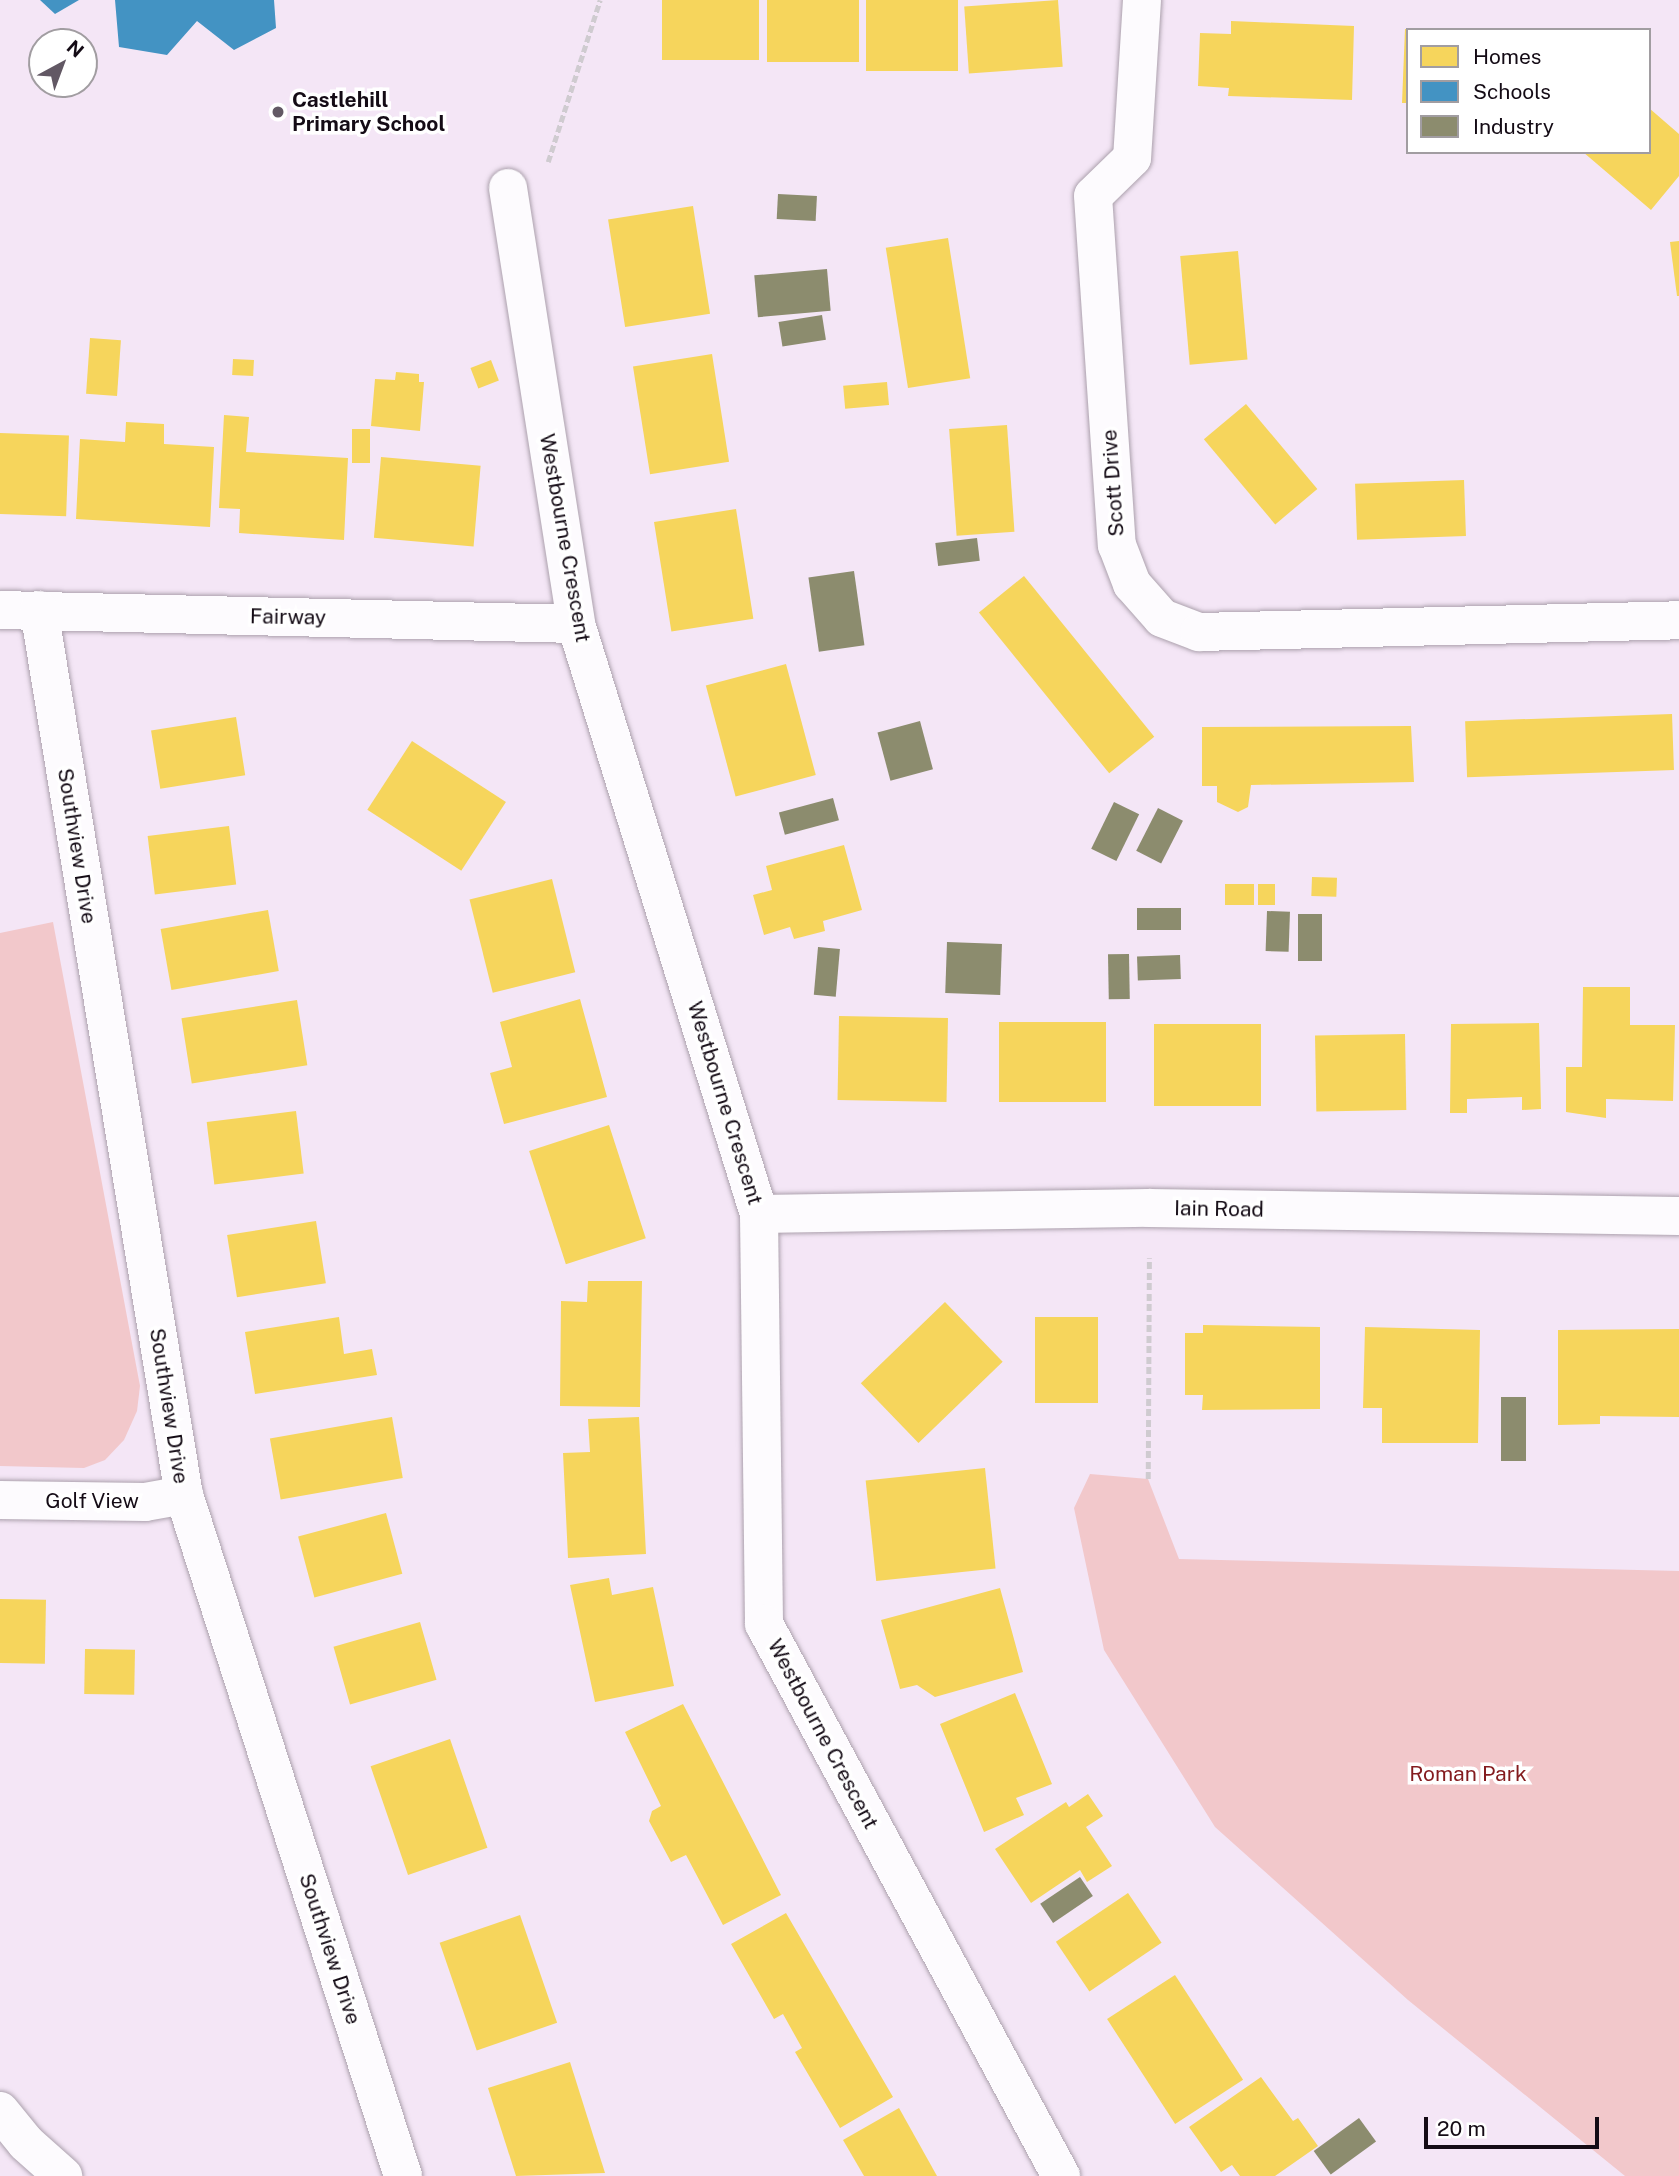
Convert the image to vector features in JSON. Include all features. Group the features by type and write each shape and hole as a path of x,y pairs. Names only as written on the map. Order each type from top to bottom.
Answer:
{"street":[{"name":"Scott Drive","path":"1142,0 1132,158 1093,197 1117,545 1132,584 1162,618 1199,632 1679,620"},
{"name":"Westbourne Crescent","path":"508,188 576,624 759,1214 764,1624 1061,2176"},
{"name":"Fairway","path":"0,610 576,624"},
{"name":"Southview Drive","path":"38,610 184,1495 402,2176"},
{"name":"Iain Road","path":"759,1214 1149,1208 1679,1216"},
{"name":"Golf View","path":"0,1500 145,1502 184,1495"},
{"path":"0,2111 26,2143 63,2176"}],"path":[{"path":"508,188 550,161 600,0"},
{"path":"1149,1208 1149,1479"}],"green space":[{"path":"53,922 140,1386 137,1411 124,1440 105,1460 84,1468 0,1466 0,933"},
{"name":"Roman Park","path":"1090,1474 1148,1479 1179,1559 1679,1571 1679,2176 1625,2176 1408,2000 1215,1827 1104,1650 1074,1508"}],"building: Homes":[{"path":"662,0 759,0 759,60 662,60"},
{"path":"767,0 859,0 859,62 767,62"},
{"path":"866,0 958,0 958,71 866,71"},
{"path":"1058,0 1063,67 969,73 964,7"},
{"path":"1231,21 1354,26 1352,100 1228,96 1229,88 1198,86 1200,33 1231,34"},
{"path":"1405,29 1406,29 1406,103 1402,103"},
{"path":"1651,110 1679,134 1679,176 1651,210 1585,154 1651,154"},
{"path":"693,206 710,314 625,327 608,219"},
{"path":"948,238 970,378 908,388 886,248"},
{"path":"1679,241 1679,296 1677,296 1670,242"},
{"path":"1238,251 1247,360 1190,365 1180,256"},
{"path":"90,338 121,340 117,396 86,394"},
{"path":"712,354 729,462 650,474 633,367"},
{"path":"233,359 254,360 253,376 232,375"},
{"path":"491,360 499,381 478,388 470,368"},
{"path":"396,372 419,374 419,382 424,382 420,431 371,426 375,379 395,380"},
{"path":"887,382 889,405 845,409 843,386"},
{"path":"1246,404 1317,489 1275,524 1204,439"},
{"path":"224,415 249,417 246,452 348,458 344,540 239,533 240,509 219,508"},
{"path":"126,422 164,424 164,444 214,447 210,527 76,519 80,439 125,442"},
{"path":"1007,425 1014,532 957,536 949,429"},
{"path":"352,429 370,429 370,463 352,463"},
{"path":"0,433 69,435 66,516 0,514"},
{"path":"381,457 481,466 474,546 374,538"},
{"path":"1464,480 1466,536 1357,540 1355,484"},
{"path":"736,509 753,619 671,632 654,522"},
{"path":"1024,576 1154,737 1109,773 979,613"},
{"path":"786,664 816,775 736,797 706,685"},
{"path":"1672,714 1674,770 1467,777 1465,721"},
{"path":"236,717 245,775 160,789 151,730"},
{"path":"1411,726 1414,782 1251,785 1248,807 1238,812 1217,802 1217,786 1202,786 1202,727"},
{"path":"412,741 506,802 461,871 367,810"},
{"path":"229,826 236,885 155,895 148,836"},
{"path":"844,845 862,910 823,921 825,931 794,939 790,927 764,935 753,895 772,890 766,866"},
{"path":"1312,877 1337,878 1336,897 1311,896"},
{"path":"552,879 575,972 493,993 470,900"},
{"path":"1225,884 1254,884 1254,905 1225,905"},
{"path":"1258,884 1275,884 1275,905 1258,905"},
{"path":"268,910 279,971 171,990 161,929"},
{"path":"1583,987 1630,987 1630,1025 1675,1025 1673,1101 1606,1099 1606,1118 1566,1112 1566,1067 1582,1067"},
{"path":"580,999 607,1097 504,1124 490,1073 512,1067 500,1022"},
{"path":"297,1000 307,1065 192,1083 181,1018"},
{"path":"839,1016 948,1018 947,1102 838,1100"},
{"path":"999,1022 1106,1022 1106,1102 999,1102"},
{"path":"1539,1023 1541,1109 1522,1110 1522,1097 1467,1099 1467,1113 1450,1113 1451,1024"},
{"path":"1154,1024 1261,1024 1261,1106 1154,1106"},
{"path":"1405,1034 1406,1110 1316,1112 1315,1036"},
{"path":"296,1111 304,1174 214,1184 207,1122"},
{"path":"609,1125 646,1238 566,1264 529,1151"},
{"path":"316,1221 326,1283 237,1297 227,1235"},
{"path":"588,1281 642,1281 640,1407 560,1406 561,1301 587,1302"},
{"path":"945,1302 1003,1362 918,1443 861,1383"},
{"path":"339,1317 344,1354 372,1349 377,1375 255,1394 245,1332"},
{"path":"1035,1317 1098,1317 1098,1403 1035,1403"},
{"path":"1203,1325 1320,1327 1320,1409 1202,1410 1203,1395 1185,1395 1185,1333 1203,1333"},
{"path":"1365,1327 1480,1330 1478,1443 1382,1443 1382,1408 1363,1408"},
{"path":"1679,1329 1679,1417 1600,1416 1600,1424 1558,1425 1558,1330"},
{"path":"392,1417 403,1478 281,1500 270,1439"},
{"path":"639,1417 646,1554 568,1558 563,1453 590,1452 588,1419"},
{"path":"985,1468 996,1568 876,1581 866,1481"},
{"path":"386,1513 402,1574 314,1597 298,1537"},
{"path":"609,1578 612,1595 653,1587 674,1686 595,1702 570,1585"},
{"path":"1000,1588 1023,1672 935,1697 917,1685 900,1689 881,1620"},
{"path":"0,1599 46,1600 45,1664 0,1663"},
{"path":"420,1622 437,1680 350,1704 333,1647"},
{"path":"85,1649 135,1650 134,1695 84,1694"},
{"path":"1015,1693 1052,1784 1016,1798 1024,1815 984,1832 940,1724"},
{"path":"683,1704 781,1895 723,1925 686,1855 671,1862 649,1821 652,1811 661,1806 625,1732"},
{"path":"450,1739 487,1848 408,1875 371,1766"},
{"path":"1088,1794 1103,1816 1086,1827 1112,1866 1087,1882 1080,1870 1031,1903 995,1849 1066,1802 1069,1807"},
{"path":"1128,1893 1162,1943 1089,1991 1056,1942"},
{"path":"786,1913 893,2097 840,2128 795,2052 802,2048 783,2014 774,2019 731,1944"},
{"path":"520,1915 557,2023 477,2050 440,1943"},
{"path":"1175,1975 1243,2080 1175,2124 1107,2019"},
{"path":"570,2062 605,2173 516,2176 488,2088"},
{"path":"1261,2077 1293,2121 1298,2118 1318,2146 1275,2176 1240,2176 1232,2165 1221,2172 1189,2127"},
{"path":"899,2108 937,2176 864,2176 843,2140"}],"building: Schools":[{"path":"40,0 79,0 55,14"},
{"path":"115,0 274,0 276,28 234,50 197,21 167,55 119,47"}],"building: Industry":[{"path":"778,194 817,196 816,221 777,219"},
{"path":"827,269 831,311 758,317 754,275"},
{"path":"822,315 826,340 782,347 779,322"},
{"path":"977,538 980,561 938,566 935,543"},
{"path":"854,571 864,645 819,652 808,577"},
{"path":"920,721 933,769 890,781 877,732"},
{"path":"833,798 839,820 785,835 779,812"},
{"path":"1114,802 1139,814 1116,861 1091,849"},
{"path":"1158,808 1183,821 1161,863 1136,851"},
{"path":"1137,908 1181,908 1181,930 1137,930"},
{"path":"1267,911 1290,912 1289,952 1266,951"},
{"path":"1298,914 1322,914 1322,961 1298,961"},
{"path":"947,942 1002,944 1000,995 945,993"},
{"path":"818,947 840,949 836,997 814,995"},
{"path":"1108,954 1129,954 1130,999 1109,999"},
{"path":"1180,955 1181,979 1138,980 1137,957"},
{"path":"1501,1397 1526,1397 1526,1461 1501,1461"},
{"path":"1080,1877 1093,1896 1053,1923 1040,1904"},
{"path":"1359,2118 1376,2141 1331,2174 1314,2151"}],"place":[{"name":"Castlehill Primary School","path":"278,112"}]}
